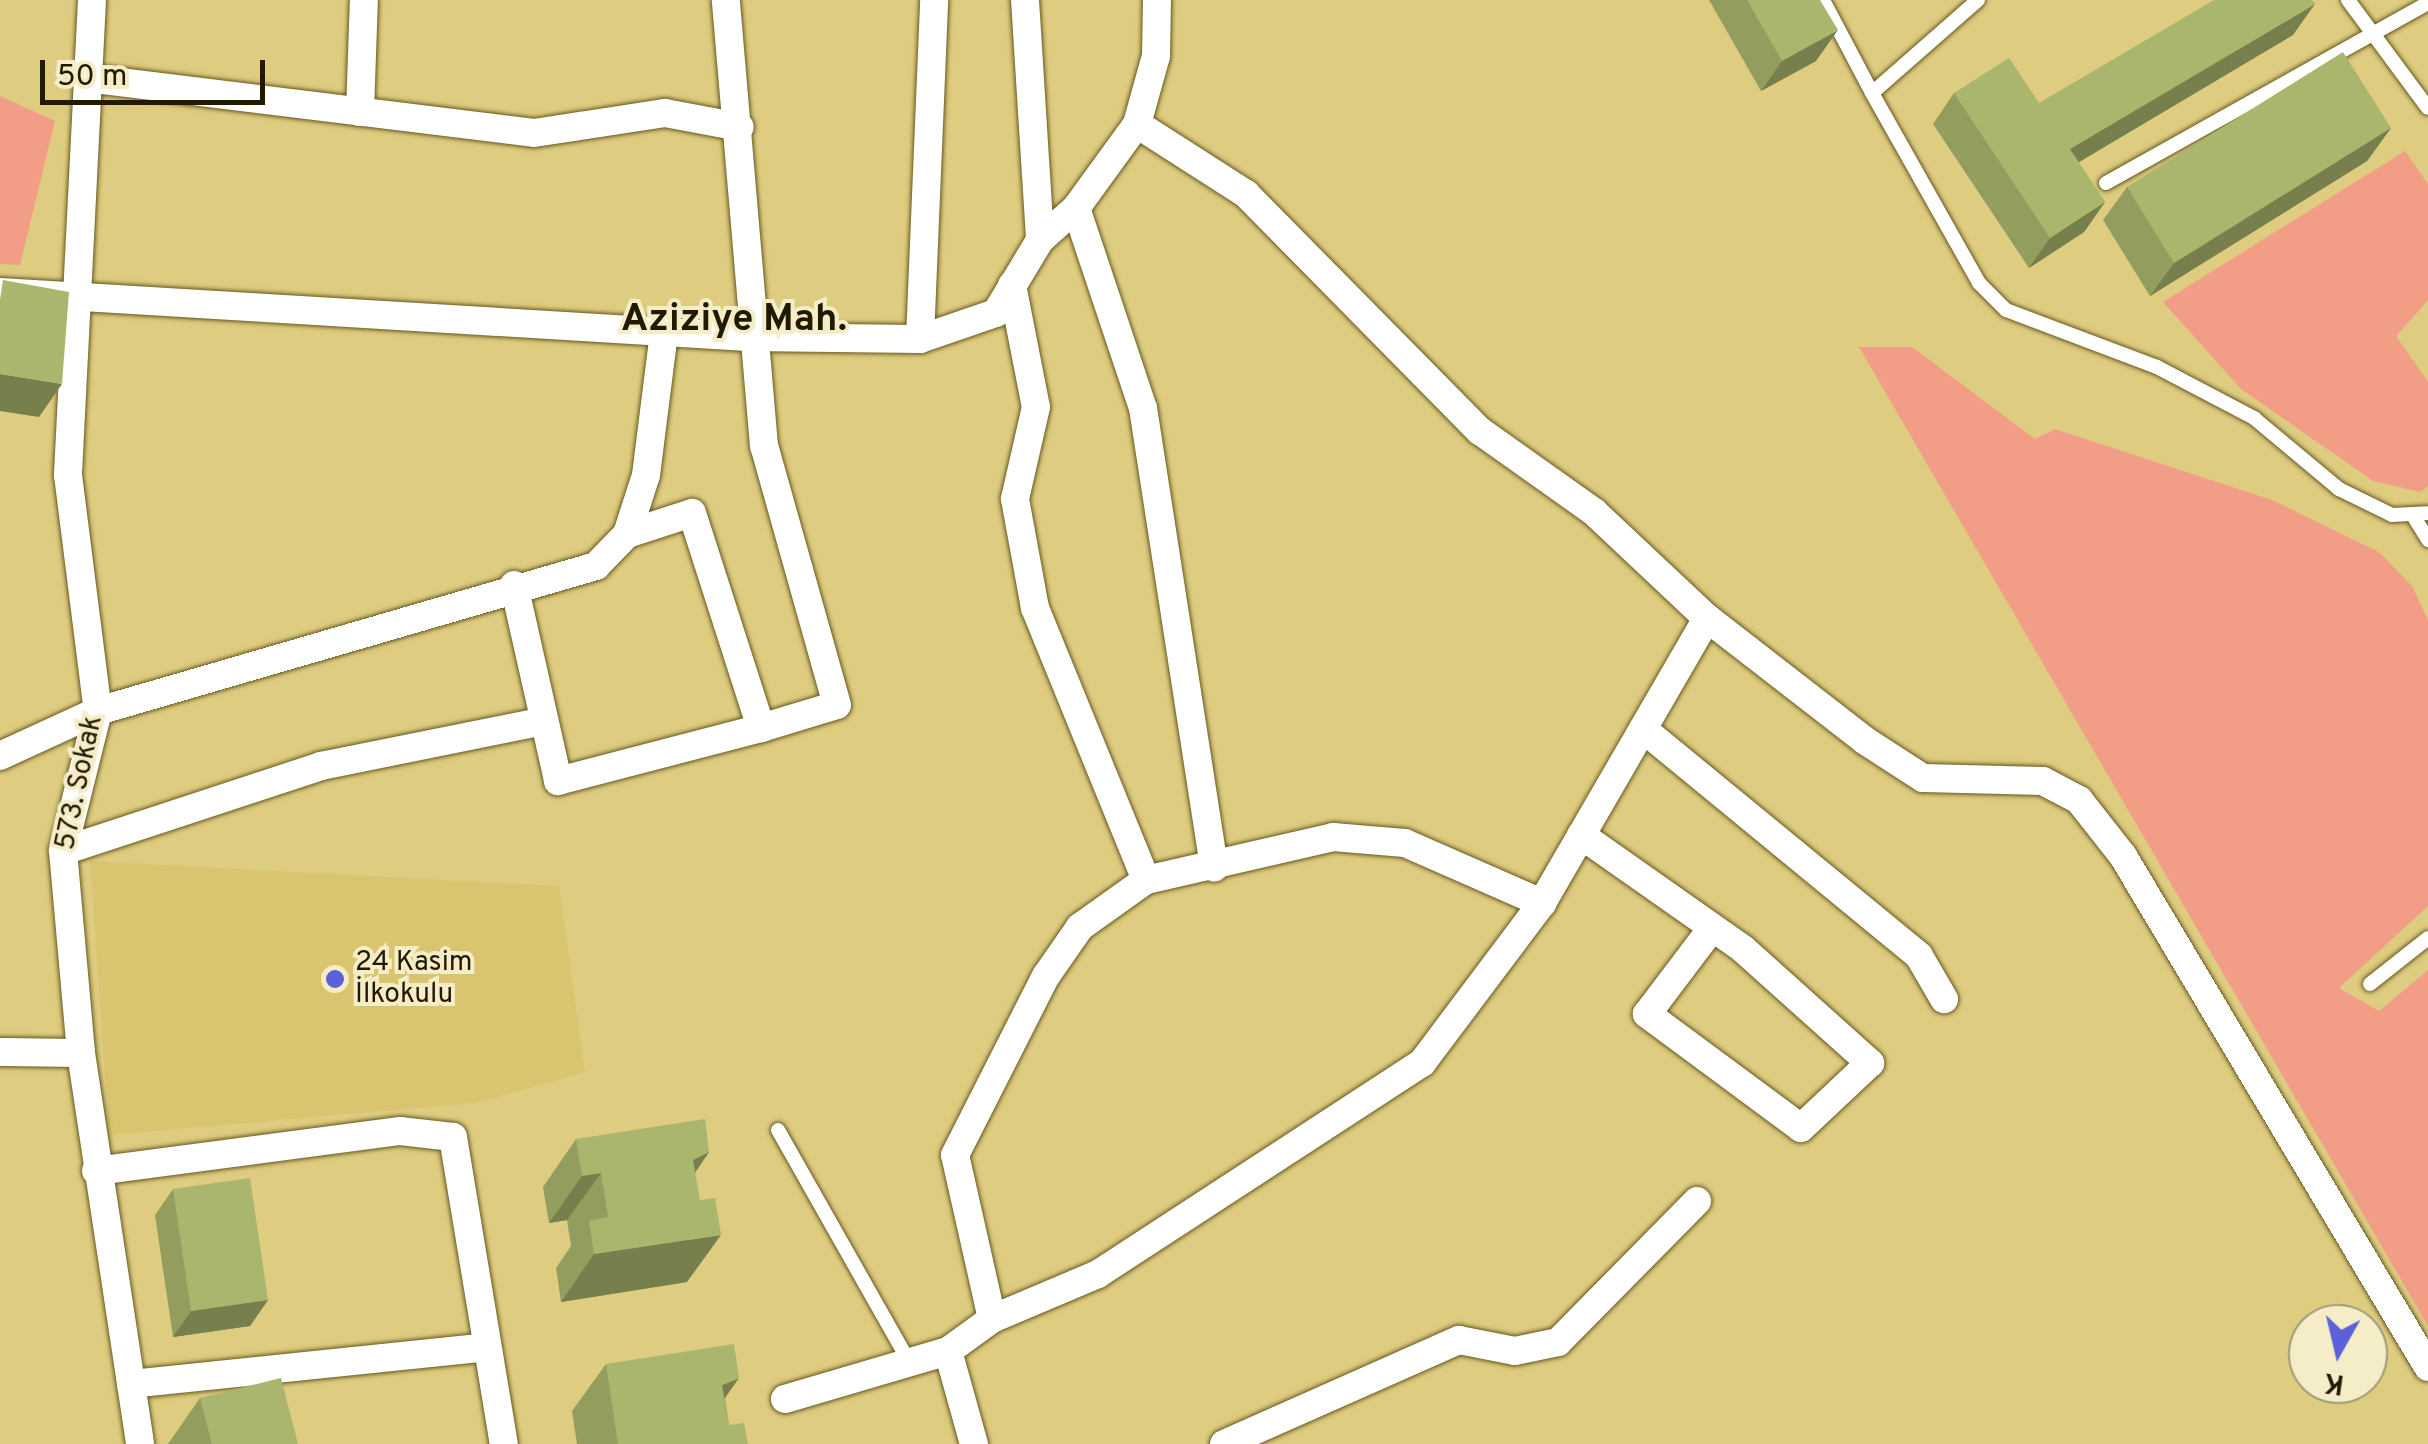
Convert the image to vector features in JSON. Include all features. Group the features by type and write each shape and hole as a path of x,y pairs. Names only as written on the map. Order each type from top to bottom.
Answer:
{"street":[{"name":"573. Sokak","path":"92,0 68,476 98,711 62,851 96,1172 140,1444"},
{"path":"360,112 364,0"},
{"path":"514,585 539,722 558,781 837,705 764,446 748,337 740,127 726,0"},
{"path":"920,339 930,0"},
{"path":"1026,0 1040,240"},
{"path":"0,292 748,337 920,339 996,313 1040,240 1076,208 1137,124 1156,56 1157,0"},
{"path":"88,78 534,133 666,112 740,127"},
{"path":"1137,124 1246,194 1480,430 1594,512 1707,618 1923,778 2043,781 2079,800 2123,856 2428,1367"},
{"path":"1076,208 1143,408 1214,868"},
{"path":"1012,285 1036,406 1015,499 1035,608 1146,880"},
{"path":"0,756 98,711 514,585 596,566 627,534 646,475 664,332"},
{"path":"627,534 692,512 761,728"},
{"path":"785,1399 948,1351 992,1318 1098,1274 1422,1063 1542,903 1707,618"},
{"path":"62,851 322,766 539,722"},
{"path":"1643,729 1919,956 1944,999"},
{"path":"1581,836 1712,928 1870,1063 1801,1128 1647,1014 1712,928"},
{"path":"992,1318 954,1156 1046,976 1080,927 1146,880 1214,868 1333,837 1405,842 1542,903"},
{"path":"0,1052 81,1053"},
{"path":"96,1172 400,1130 453,1136 504,1444"},
{"path":"1224,1444 1460,1340 1515,1351 1558,1342 1697,1201"},
{"path":"131,1384 488,1348"},
{"path":"948,1351 974,1444"}],"lane":[{"path":"1823,0 1979,283 2006,310 2157,367 2254,418 2339,489 2392,515 2420,514 2428,540"},
{"path":"1872,93 1978,0"},
{"path":"2348,0 2428,108"},
{"path":"2106,184 2376,36 2428,3"},
{"path":"2370,984 2428,938"},
{"path":"778,1130 909,1362"}],"shaded area":[{"path":"0,96 55,121 20,265 0,264"},
{"path":"2405,151 2428,184 2428,300 2396,336 2428,382 2428,486 2420,492 2373,481 2241,389 2163,302"},
{"path":"1859,347 1912,347 2035,439 2055,429 2272,500 2379,552 2412,586 2428,620 2428,906 2339,988 2379,1011 2428,970 2428,1326"},
{"name":"24 Kasim İlkokulu","path":"90,861 559,886 585,1072 476,1103 109,1135"}],"building":[{"path":"1747,0 1820,0 1838,30 1782,61"},
{"path":"2214,0 2312,0 2315,4 2070,149 2105,202 2050,238 1954,93 2009,58 2039,103"},
{"path":"2343,52 2391,128 2174,263 2127,187"},
{"path":"3,280 69,292 62,384 0,374"},
{"path":"705,1119 709,1152 693,1160 700,1200 715,1198 721,1235 594,1254 589,1221 608,1217 601,1173 582,1176 576,1139"},
{"path":"250,1178 268,1300 191,1311 173,1189"},
{"path":"734,1344 739,1378 722,1385 729,1425 744,1423 748,1444 618,1444 606,1364"},
{"path":"281,1378 298,1444 212,1444 200,1398"}],"place":[{"name":"24 Kasim İlkokulu","path":"335,979"}],"district":[{"name":"Aziziye Mah.","path":"734,321"}]}
